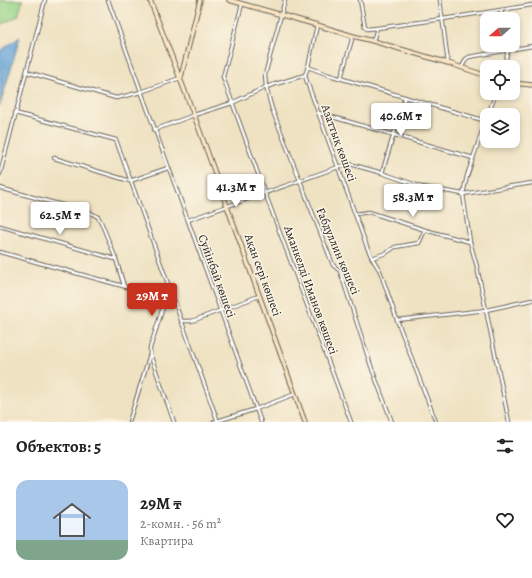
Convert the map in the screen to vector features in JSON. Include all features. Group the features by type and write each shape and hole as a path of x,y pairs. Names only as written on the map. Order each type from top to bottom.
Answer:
{"street":[{"path":"0,174 45,0"},
{"name":"Суйінбай көшесі","path":"108,0 260,422"},
{"name":"Ақан сері көшесі","path":"150,0 194,115 305,422"},
{"path":"27,72 116,98 141,92 180,78 200,0"},
{"path":"229,0 480,73"},
{"name":"Ғабдуллин көшесі","path":"284,0 265,75 266,87 272,109 290,158 333,266 340,271 372,368 392,422"},
{"path":"360,0 365,27 367,29 532,5"},
{"path":"440,0 448,63"},
{"name":"Аманкелді Иманов көшесі","path":"242,4 223,77 351,422"},
{"path":"154,130 232,103 266,87 305,75 317,25"},
{"path":"373,41 377,28"},
{"path":"341,78 353,36"},
{"path":"520,48 532,46"},
{"path":"462,67 466,59 469,57 497,52"},
{"path":"308,67 405,97 480,116"},
{"name":"Азаттық көшесі","path":"305,75 355,214 372,258 380,271 436,422"},
{"path":"520,84 532,85"},
{"path":"382,173 405,97"},
{"path":"15,113 116,140 216,422 295,394"},
{"path":"319,113 472,158"},
{"path":"480,137 472,158 463,194 470,242 477,267 509,422"},
{"path":"54,158 130,181 168,168"},
{"path":"188,220 300,180 350,164 422,187 463,194 532,184"},
{"path":"0,188 91,213 98,217 116,259 124,286"},
{"path":"355,214 368,212 470,242"},
{"path":"0,226 116,259"},
{"path":"372,258 386,253 395,247 419,243 425,230"},
{"path":"0,252 166,298 172,297"},
{"path":"181,321 192,321 260,296"},
{"path":"130,422 150,354 150,348 166,298"},
{"path":"397,320 486,310 532,300"},
{"path":"150,354 174,422"}],"green space":[{"path":"0,0 23,0 18,16 0,25"}],"water":[{"path":"20,37 0,106 0,51"}]}
